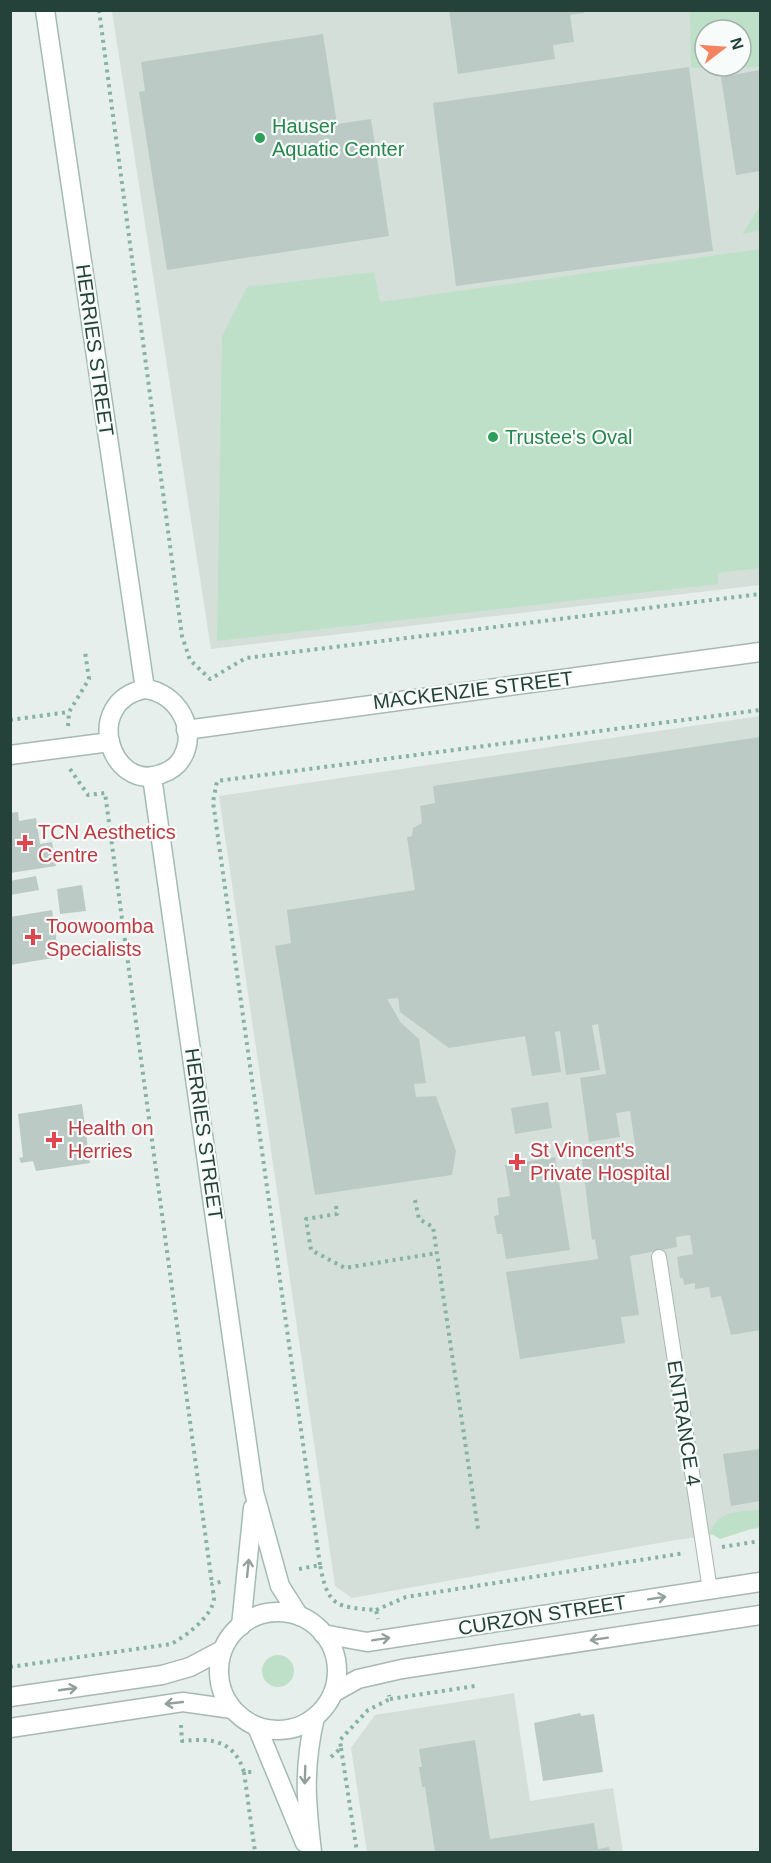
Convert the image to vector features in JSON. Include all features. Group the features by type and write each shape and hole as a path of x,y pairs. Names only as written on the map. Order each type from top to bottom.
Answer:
{"main road":[{"name":"HERRIES STREET","path":"45,10 145,688"},
{"name":"MACKENZIE STREET","path":"186,730 760,652"},
{"path":"145,688 171,698 181,712 186,730 187,743 179,763 170,771 152,777 128,770 115,758 108,725 113,709 121,699 132,691 145,688"},
{"path":"10,755 110,742"},
{"name":"HERRIES STREET","path":"152,777 254,1492 275,1573 288,1601 299,1616"},
{"name":"HERRIES STREET","path":"241,1626 254,1492"},
{"name":"CURZON STREET","path":"323,1634 352,1641 381,1640 760,1582"},
{"path":"310,1852 305,1792 306,1768 315,1717 333,1693 336,1662 332,1647 323,1634 299,1616 268,1613 254,1617 241,1626 222,1650 219,1681 232,1708 243,1719 272,1730 287,1730 315,1717"},
{"name":"CURZON STREET","path":"333,1693 358,1679 386,1672 760,1615"},
{"path":"10,1697 190,1668 222,1650"},
{"path":"10,1728 179,1702 200,1702 232,1708"},
{"path":"257,1726 310,1852"}],"lane":[{"name":"ENTRANCE 4","path":"659,1257 710,1590"}],"path":[{"path":"99,10 182,636 190,660 210,679 246,658 760,594"},
{"path":"760,710 217,781 213,802 320,1565 324,1587 330,1599 344,1606 376,1610 406,1597 760,1541"},
{"path":"10,720 69,712"},
{"path":"10,1667 171,1644 185,1636 211,1607 214,1600 108,815"},
{"path":"415,1200 419,1219 433,1227 478,1529"},
{"path":"336,1206 337,1214 306,1219 309,1241 311,1250 345,1268 437,1253"},
{"path":"275,1573 320,1565"},
{"path":"212,1584 247,1577"},
{"path":"376,1610 381,1640"},
{"path":"171,1644 175,1671"},
{"path":"386,1672 390,1699"},
{"path":"357,1852 340,1740 368,1710 390,1699 475,1686"},
{"path":"179,1702 182,1741 218,1741 239,1757 244,1772 255,1852"},
{"path":"306,1768 322,1766 341,1749"},
{"path":"244,1772 276,1771"}],"shaded area":[{"path":"112,11 760,11 760,585 211,649"},
{"name":"St Vincent's Private Hospital","path":"760,716 760,1528 670,1541 352,1598 335,1586 219,796"},
{"path":"514,1693 530,1801 613,1788 623,1852 367,1852 351,1748 375,1715"}],"green space":[{"path":"690,11 760,11 760,67 753,67 753,18 693,18 693,68 691,68"},
{"path":"760,206 760,230 743,234 743,233"},
{"name":"Trustee's Oval","path":"760,249 760,568 718,573 718,584 217,641 222,336 247,287 374,272 380,302"},
{"path":"760,1510 760,1526 720,1539 710,1533 713,1525 723,1516"},
{"path":"278,1655 290,1659 294,1671 290,1683 278,1687 266,1683 262,1671 266,1659"}],"building":[{"path":"449,10 584,10 584,13 570,15 574,42 553,45 555,59 458,74"},
{"name":"Hauser Aquatic Center","path":"323,34 337,124 371,119 389,236 167,270 139,92 145,91 141,62"},
{"path":"689,67 713,251 456,286 433,103"},
{"path":"760,70 760,171 736,175 721,78 753,78 753,71"},
{"path":"760,737 760,1330 731,1335 721,1296 711,1298 709,1287 695,1289 695,1283 684,1285 683,1278 680,1278 677,1257 693,1254 690,1235 676,1237 677,1247 630,1256 639,1315 621,1317 625,1343 520,1359 506,1272 598,1259 595,1239 592,1240 582,1159 636,1151 630,1111 616,1113 620,1137 589,1142 580,1078 606,1074 598,1024 592,1025 600,1070 566,1075 560,1031 555,1032 561,1072 532,1076 525,1036 449,1048 400,1012 398,998 387,999 401,1023 419,1039 426,1083 414,1084 416,1097 436,1096 456,1151 452,1175 315,1195 275,946 291,943 287,910 415,890 407,837 412,836 413,828 422,823 420,806 435,803 433,786"},
{"name":"TCN Aesthetics Centre","path":"18,812 19,821 36,818 40,844 52,842 56,866 10,873 10,813"},
{"path":"36,876 39,890 10,895 10,881"},
{"path":"82,885 86,911 60,914 57,889"},
{"name":"Toowoomba Specialists","path":"52,910 59,957 10,965 10,917"},
{"path":"548,1102 552,1128 515,1134 511,1108"},
{"name":"Health on Herries","path":"82,1104 90,1163 36,1171 33,1161 21,1163 19,1158 23,1157 18,1114"},
{"path":"555,1157 570,1250 506,1259 502,1234 497,1234 494,1216 499,1215 497,1198 510,1196 505,1165"},
{"path":"760,1449 760,1501 731,1506 723,1454"},
{"path":"580,1713 581,1716 594,1714 603,1772 543,1781 534,1723"},
{"path":"475,1740 490,1839 594,1823 598,1849 609,1847 610,1852 435,1852 425,1787 422,1787 419,1749"}],"place":[{"name":"Hauser Aquatic Center","path":"260,138"},
{"name":"Trustee's Oval","path":"493,437"},
{"name":"TCN Aesthetics Centre","path":"25,843"},
{"name":"Toowoomba Specialists","path":"33,937"},
{"name":"Health on Herries","path":"54,1140"},
{"name":"St Vincent's Private Hospital","path":"517,1162"}]}
